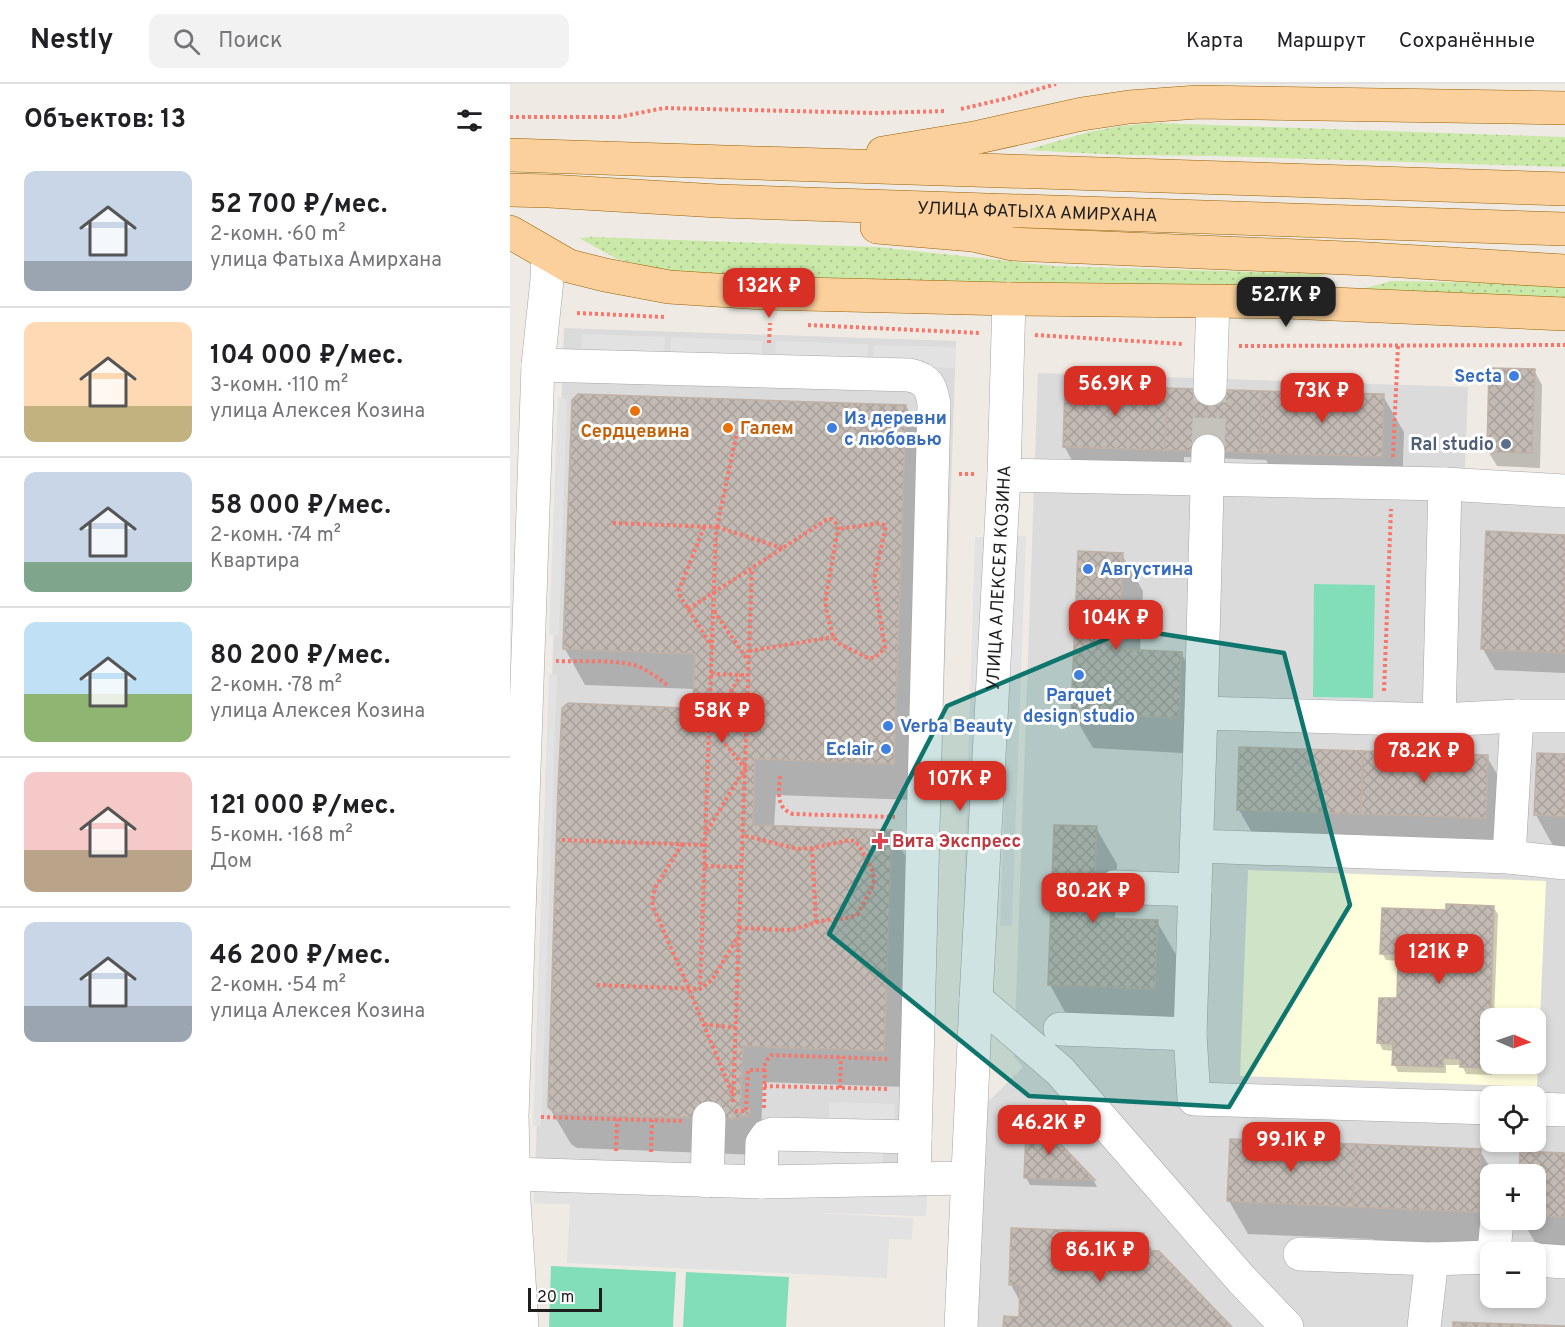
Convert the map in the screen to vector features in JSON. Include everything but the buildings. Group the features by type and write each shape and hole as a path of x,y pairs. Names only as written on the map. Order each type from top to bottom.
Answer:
{"main road":[{"path":"1157,84 1198,102"},
{"path":"804,165 974,138 1083,114 1129,107 1198,102 1565,108"},
{"path":"510,154 1565,189"},
{"name":"УЛИЦА ФАТЫХА АМИРХАНА","path":"510,190 718,201 1565,229"},
{"path":"718,201 825,223 973,235 1012,244 1369,259 1565,271"},
{"path":"510,232 569,266 669,287 763,293 1009,299 1286,302 1565,314"},
{"path":"510,250 548,255"},
{"path":"1286,302 1369,259"}],"street":[{"path":"522,1327 512,1116 523,412 538,365 548,255"},
{"name":"УЛИЦА АЛЕКСЕЯ КОЗИНА","path":"961,1327 1004,475 1009,299"},
{"path":"1210,389 1212,302"},
{"path":"538,365 909,375 918,377 932,389 934,404 914,1179"},
{"path":"1004,475 1207,465 1392,483 1565,491"},
{"path":"1207,465 1190,1034 1194,1099 1480,1108"},
{"path":"1439,720 1445,484"},
{"path":"1201,713 1439,720 1565,716"},
{"path":"1509,856 1517,716"},
{"path":"1197,846 1509,856 1565,863"},
{"path":"1114,887 1195,890"},
{"path":"976,999 1060,1071 1242,1280 1287,1327"},
{"path":"1060,1029 1190,1034"},
{"path":"1546,1109 1565,1110"},
{"path":"707,1180 709,1120"},
{"path":"761,1182 762,1143 767,1136 773,1134 915,1137"},
{"path":"513,1174 761,1182 967,1178"},
{"path":"1300,1254 1432,1259 1480,1257"},
{"path":"1424,1327 1432,1259"},
{"path":"1546,1261 1565,1262"}],"path":[{"path":"510,117 619,117 664,108 875,113 951,111 1056,84"},
{"path":"1035,335 1211,346 1565,345"},
{"path":"1383,718 1398,346"},
{"path":"700,989 717,527 737,432"},
{"path":"932,473 1004,475"},
{"path":"688,609 826,520 835,521 838,529 826,596 826,608 833,637 840,644 870,659 874,658 885,648 874,577 886,526 880,523 838,529"},
{"path":"613,523 717,527 782,548"},
{"path":"704,526 679,590 680,596 712,646"},
{"path":"752,568 733,1096 736,1112 745,1112 746,1109 748,1071 765,1070"},
{"path":"714,611 748,661"},
{"path":"749,651 833,637"},
{"path":"563,661 621,663 636,666 659,678 669,687"},
{"path":"711,674 748,675"},
{"path":"710,725 741,675"},
{"path":"710,725 745,768"},
{"path":"706,832 745,768"},
{"path":"780,776 779,799 787,812 892,817"},
{"path":"739,928 791,930 825,920 853,917 873,886 874,878 859,845 854,841 812,848 794,848 742,835"},
{"path":"562,840 705,845"},
{"path":"682,844 656,888 652,901 733,1096"},
{"path":"812,848 816,923"},
{"path":"705,866 741,867"},
{"path":"597,985 700,989 712,980 739,936"},
{"path":"704,1024 736,1028"},
{"path":"762,1143 766,1060 772,1055 841,1057 916,1075"},
{"path":"840,1088 841,1057"},
{"path":"764,1086 840,1088 916,1075"},
{"path":"757,1110 764,1104"},
{"path":"512,1116 709,1120"}],"highlighted area":[{"path":"1130,629 1284,653 1350,905 1229,1107 1029,1096 829,934 947,706"}],"shaded area":[{"path":"564,328 956,341 926,1216 534,1203"},
{"path":"582,334 665,337 664,357 581,354"},
{"path":"671,337 762,341 762,361 670,358"},
{"path":"776,341 868,344 867,364 775,361"},
{"path":"874,345 956,347 955,368 873,365"},
{"path":"1038,373 1468,387 1464,494 1565,498 1565,1327 976,1327 984,1106 1023,1067 1014,1057"},
{"path":"558,398 567,399 559,636 549,635"},
{"path":"1014,536 1026,536 1012,926 1000,926"},
{"path":"975,537 987,537 975,925 963,924"},
{"path":"549,674 557,675 541,1126 533,1126"},
{"path":"1248,870 1546,881 1540,1008 1480,1008 1480,1074 1538,1074 1537,1086 1240,1076"},
{"path":"829,1102 895,1104 894,1124 829,1122"},
{"path":"774,1138 883,1142 882,1176 773,1172"},
{"path":"535,1184 926,1198 926,1216 797,1212 913,1218 912,1240 889,1239 887,1278 567,1263 570,1204 534,1203"}],"green space":[{"path":"1155,123 1565,137 1565,167 1121,155 1027,150 1089,132"},
{"path":"579,238 878,247 1054,266 1326,274 1278,291 1249,291 677,273 617,259"},
{"path":"1391,281 1565,284 1565,302 1344,294"},
{"path":"1314,584 1375,585 1373,698 1313,697"},
{"path":"551,1266 676,1272 673,1327 549,1327"},
{"path":"686,1272 789,1277 786,1327 683,1327"}],"tunnel":[{"path":"1208,451 1210,389"}],"place":[{"name":"Secta","path":"1514,376"},
{"name":"Сердцевина","path":"635,411"},
{"name":"Галем","path":"728,428"},
{"name":"Из деревни с любовью","path":"832,428"},
{"name":"Ral studio","path":"1506,444"},
{"name":"Августина","path":"1088,569"},
{"name":"Parquet design studio","path":"1079,675"},
{"name":"Verba Beauty","path":"888,726"},
{"name":"Eclair","path":"886,749"},
{"name":"Вита Экспресс","path":"880,841"}]}
